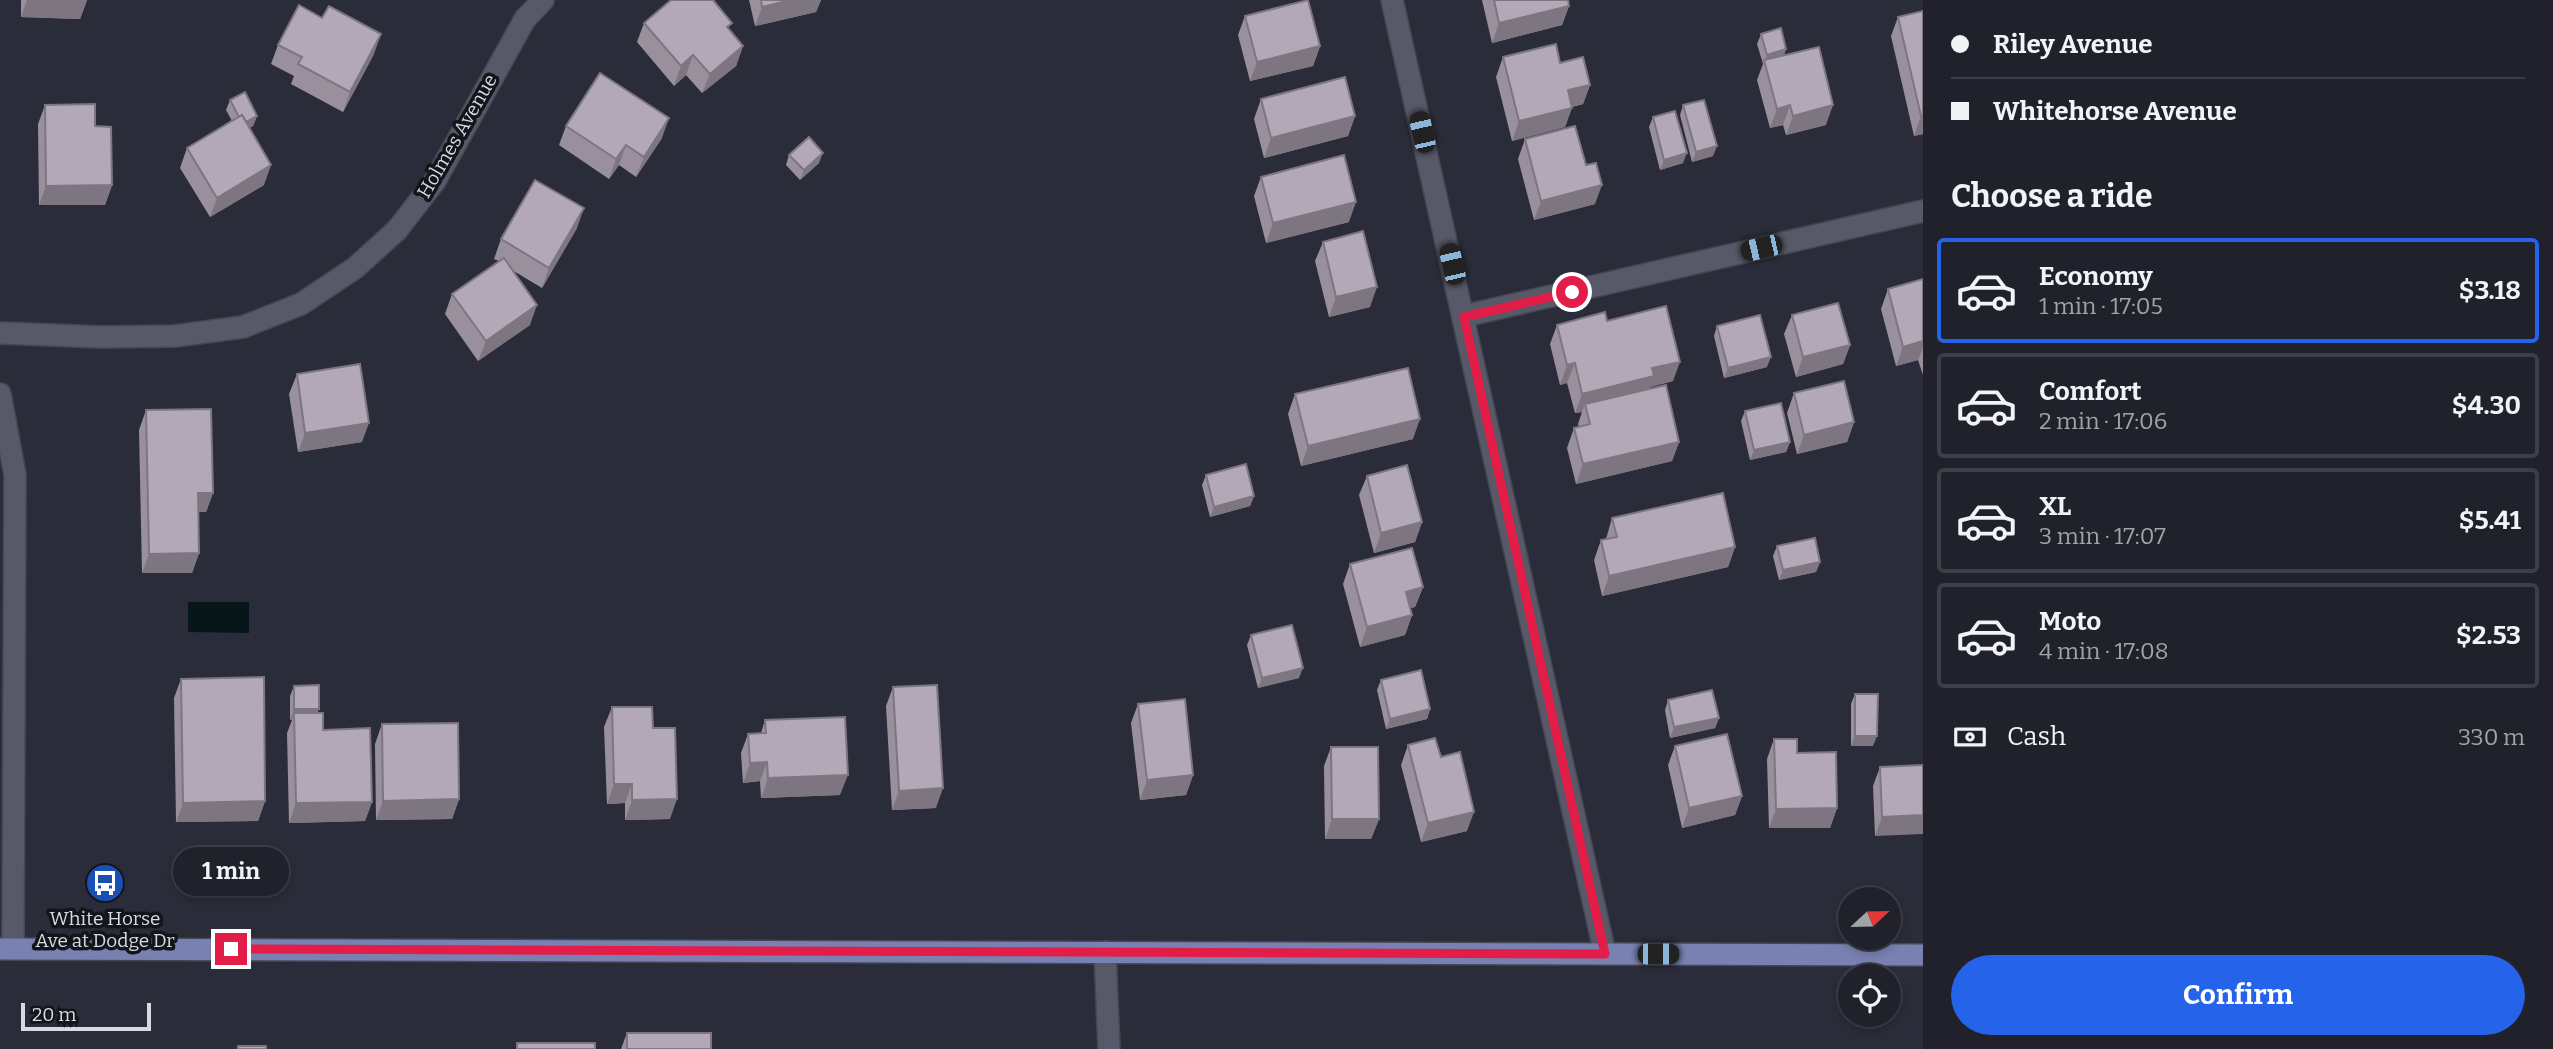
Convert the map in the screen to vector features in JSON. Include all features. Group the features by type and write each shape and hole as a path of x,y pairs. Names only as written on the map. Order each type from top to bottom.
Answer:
{"main road":[{"path":"6,949 1923,955"}],"street":[{"name":"Holmes Avenue","path":"0,332 102,337 174,336 243,327 301,304 355,268 397,230 435,181 526,19 543,0"},
{"path":"1392,0 1605,954"},
{"path":"1464,317 1923,211"},
{"path":"0,394 15,475 6,949"},
{"path":"1105,952 1110,1049"}],"shaded area":[{"path":"188,602 249,602 249,633 188,632"}],"building":[{"path":"671,0 713,0 732,23 727,27 743,46 710,74 693,55 681,66 644,23"},
{"path":"761,0 790,0 762,7"},
{"path":"1308,0 1320,46 1257,62 1245,16"},
{"path":"1494,0 1568,0 1569,6 1499,23"},
{"path":"299,5 322,18 329,6 381,34 350,92 298,64 302,57 278,45"},
{"path":"1923,11 1923,116 1921,116 1898,17"},
{"path":"1781,28 1786,49 1767,55 1761,34"},
{"path":"1556,44 1560,63 1583,57 1590,85 1568,90 1572,108 1519,121 1503,57"},
{"path":"1819,47 1833,105 1793,116 1790,105 1777,109 1764,60"},
{"path":"600,73 669,118 644,157 626,145 616,159 566,126"},
{"path":"1345,77 1355,116 1271,138 1261,99"},
{"path":"245,92 257,116 246,122 242,115 239,117 230,100"},
{"path":"1704,100 1717,146 1696,152 1683,105"},
{"path":"95,104 95,126 111,127 112,185 46,186 45,105"},
{"path":"1675,111 1687,153 1664,160 1653,117"},
{"path":"242,115 271,165 217,198 187,148"},
{"path":"1575,126 1586,165 1596,163 1602,185 1541,201 1525,139"},
{"path":"809,137 823,153 804,170 789,155"},
{"path":"1344,155 1356,202 1273,223 1261,177"},
{"path":"535,180 584,208 549,268 501,239"},
{"path":"1363,231 1377,287 1336,297 1323,242"},
{"path":"504,258 537,305 486,341 452,294"},
{"path":"1923,279 1923,341 1903,347 1888,289"},
{"path":"1838,303 1850,345 1803,357 1792,315"},
{"path":"1666,306 1680,362 1652,368 1654,376 1582,394 1575,363 1567,365 1557,325 1605,312 1607,321"},
{"path":"1760,315 1771,357 1728,368 1717,326"},
{"path":"360,364 369,423 305,433 297,374"},
{"path":"1408,368 1420,419 1308,446 1295,394"},
{"path":"1844,381 1854,422 1804,435 1794,393"},
{"path":"1666,385 1679,442 1583,464 1574,428 1590,424 1585,404"},
{"path":"1781,403 1790,442 1754,450 1745,411"},
{"path":"211,409 213,493 198,493 199,553 149,554 146,410"},
{"path":"1246,464 1254,496 1214,507 1206,475"},
{"path":"1407,465 1422,522 1381,533 1367,476"},
{"path":"1723,493 1735,547 1609,576 1601,540 1617,537 1612,518"},
{"path":"1815,538 1820,562 1783,570 1777,546"},
{"path":"1412,548 1423,587 1406,592 1412,615 1367,627 1350,564"},
{"path":"1292,625 1303,668 1262,678 1251,635"},
{"path":"1421,670 1430,709 1390,719 1381,680"},
{"path":"264,677 265,801 183,803 181,679"},
{"path":"319,685 319,709 294,709 294,686"},
{"path":"937,685 943,788 899,791 893,687"},
{"path":"1712,690 1719,718 1674,727 1668,700"},
{"path":"1855,694 1878,694 1877,736 1855,736"},
{"path":"1185,699 1193,775 1147,780 1138,704"},
{"path":"612,707 652,707 653,728 675,728 677,799 632,800 632,784 614,784"},
{"path":"294,713 323,713 323,730 370,728 372,802 296,803"},
{"path":"845,717 848,775 768,778 767,762 750,763 748,734 766,733 765,720"},
{"path":"458,723 459,799 383,801 382,724"},
{"path":"1727,734 1742,796 1689,808 1675,746"},
{"path":"1435,738 1441,757 1460,752 1474,812 1428,823 1408,745"},
{"path":"1774,739 1797,739 1797,753 1836,752 1837,808 1776,809"},
{"path":"1331,747 1378,747 1379,819 1332,819"},
{"path":"1923,765 1923,815 1882,817 1880,767"},
{"path":"627,1033 711,1033 711,1049 627,1049"},
{"path":"517,1043 595,1043 595,1049 517,1049"},
{"path":"238,1046 266,1046 266,1049 238,1049"}],"place":[{"name":"White Horse Ave at Dodge Dr","path":"105,883"}],"route":[{"path":"231,949 1605,954 1464,317 1572,292"}]}
